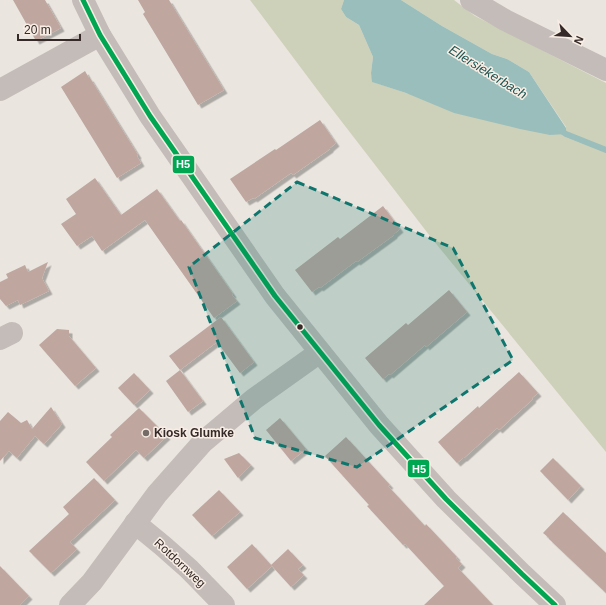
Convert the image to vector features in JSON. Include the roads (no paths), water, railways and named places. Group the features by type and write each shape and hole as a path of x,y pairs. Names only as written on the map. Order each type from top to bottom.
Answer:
{"street":[{"path":"82,0 100,35 150,116 275,296 380,425 446,499 555,605"},
{"path":"471,0 505,20 606,70"},
{"path":"0,90 100,35"},
{"path":"70,605 92,582 157,494 203,442 254,399 320,352"},
{"name":"Rotdornweg","path":"135,523 189,569 224,605"}],"water":[{"path":"344,0 401,0 442,26 492,54 507,59 529,72 566,128 566,134 550,135 454,113 406,93 372,82 371,73 373,57 359,25 346,17 341,9"}],"waterway":[{"name":"Ellersiekerbach","path":"560,130 566,134 606,150"}],"place":[{"name":"Kiosk Glumke","path":"146,433"}]}
